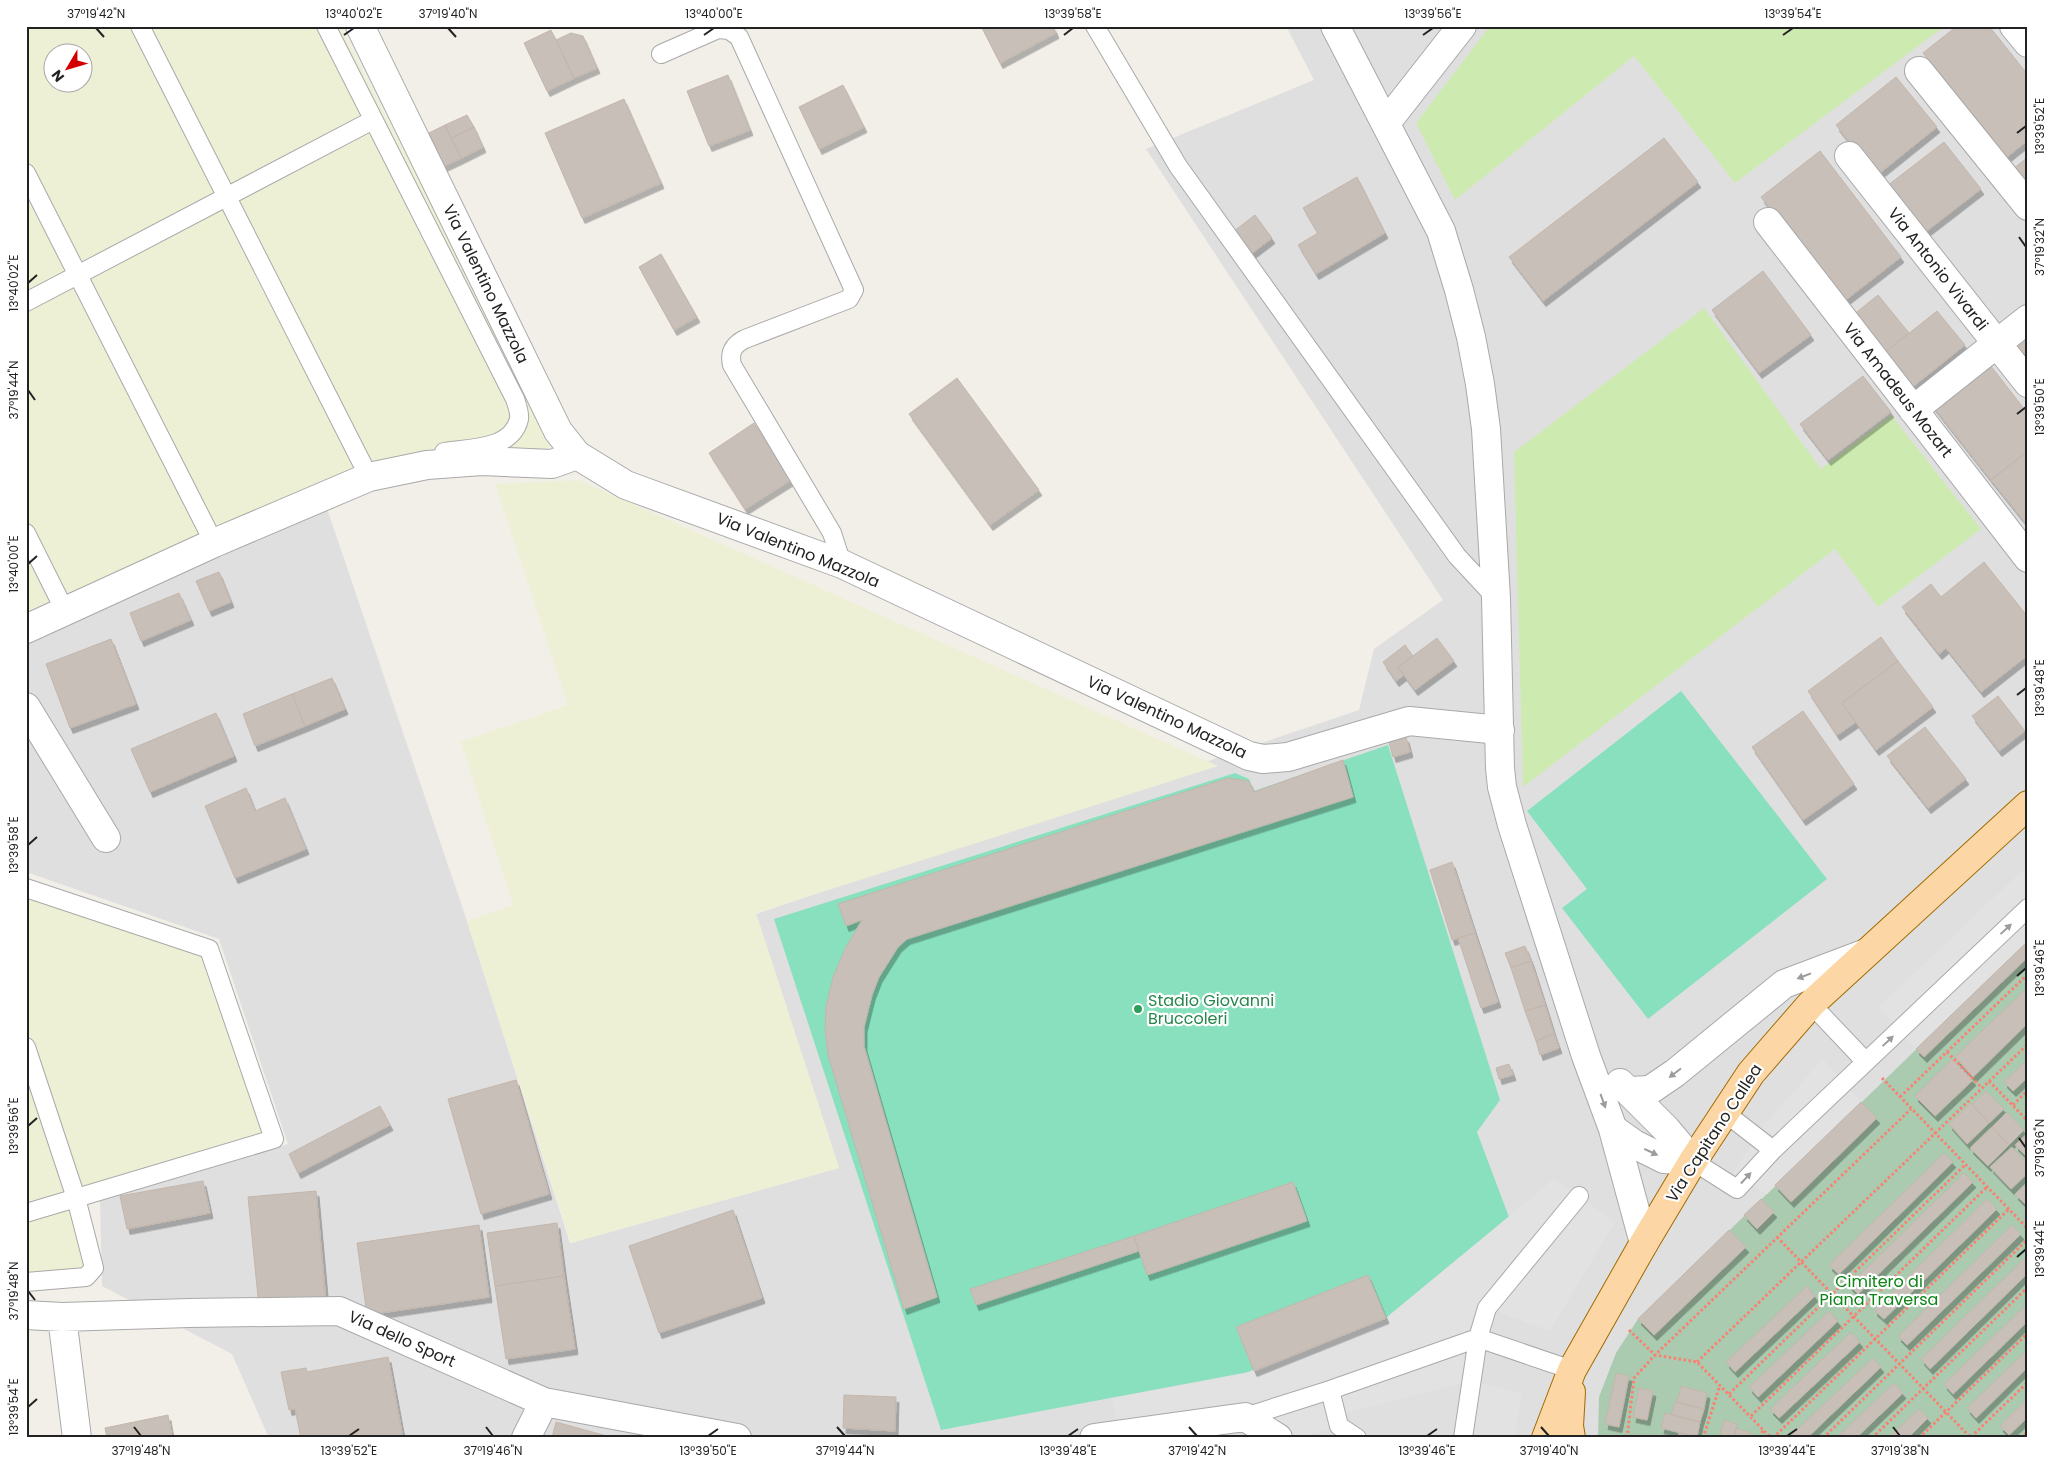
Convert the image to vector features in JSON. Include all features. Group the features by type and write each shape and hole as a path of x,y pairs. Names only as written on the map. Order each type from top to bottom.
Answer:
{"main road":[{"name":"Via Capitano Callea","path":"1546,1438 1572,1370 1693,1161 1751,1073 1811,1004 2028,805"},
{"path":"1571,1438 1569,1426 1572,1370"}],"street":[{"name":"Via Valentino Mazzola","path":"360,26 558,431 577,454 626,485 842,564 1249,756 1275,759 1288,757 1409,721 1500,730"},
{"path":"1335,26 1441,230 1471,337 1486,429 1496,598 1500,768 1506,806 1586,1056 1613,1130 1644,1243"},
{"path":"1386,123 1462,26"},
{"path":"2014,26 2028,43"},
{"path":"1919,70 2028,206"},
{"name":"Via Antonio Vivardi","path":"1849,156 2028,382"},
{"name":"Via Amadeus Mozart","path":"1768,222 2028,558"},
{"path":"1913,410 2028,319"},
{"path":"26,629 367,471 482,461 552,464 577,454"},
{"path":"26,707 106,838"},
{"path":"1629,1091 1650,1090 1674,1073 1784,984 1866,953"},
{"path":"1586,1056 1629,1091 1693,1161"},
{"path":"1613,1130 1634,1144 1664,1159 1693,1161"},
{"name":"Via dello Sport","path":"26,1315 62,1317 189,1313 339,1312 544,1402 736,1438"},
{"path":"62,1317 77,1438"},
{"path":"526,1438 544,1402"},
{"path":"1094,1438 1245,1417 1278,1438"}],"lane":[{"path":"140,26 367,471 501,442 514,431 520,417 515,399 326,26"},
{"path":"1095,26 1178,166 1457,556 1496,598"},
{"path":"661,54 718,28 729,30 739,37 854,290 849,299 745,339 732,349 730,357 732,365 832,533 842,564"},
{"path":"26,302 373,120"},
{"path":"26,173 214,543"},
{"path":"26,533 64,611"},
{"path":"26,888 209,948 274,1140 26,1214"},
{"path":"1693,1161 1737,1189 1773,1150 2028,908"},
{"path":"1811,1004 1866,1062"},
{"path":"26,1047 76,1198 94,1268 91,1274 86,1277 26,1282"},
{"path":"1724,1112 1773,1150"},
{"path":"1463,1438 1478,1338 1487,1308 1579,1196"},
{"path":"1245,1417 1330,1390 1478,1338 1572,1370"},
{"path":"1330,1390 1339,1426 1357,1438"}],"path":[{"path":"1900,1097 2028,974"},
{"path":"1697,1362 2028,1044"},
{"path":"1947,1052 1982,1088"},
{"path":"1866,1062 2028,1229"},
{"path":"1989,1081 2028,1121"},
{"path":"2013,1105 2028,1090"},
{"path":"1627,1438 1634,1378 1655,1355 1911,1109"},
{"path":"1728,1394 1965,1165"},
{"path":"1751,1416 1987,1187"},
{"path":"1607,1309 1655,1355 1697,1362 1772,1438 2009,1209"},
{"path":"1777,1237 1971,1438 2028,1382"},
{"path":"1823,1438 2028,1239"},
{"path":"1872,1438 2028,1287"},
{"path":"1919,1438 2028,1333"},
{"path":"1703,1438 1720,1385"},
{"path":"1761,1438 1763,1429"},
{"path":"2021,1438 2028,1431"}],"shaded area":[{"path":"1286,26 2028,26 2028,1438 269,1438 232,1354 102,1286 100,1199 288,1144 219,939 26,872 26,613 319,485 467,921 570,1243 839,1168 756,914 1359,710 1374,649 1443,600 1146,149 1314,80"},
{"path":"2028,865 2028,941 1916,1049 1879,1007"},
{"path":"1823,1059 1861,1102 1767,1194 1733,1173 1765,1124"},
{"path":"1554,1179 1615,1222 1550,1331 1487,1308 1472,1380 1522,1394 1515,1438 1463,1438 1471,1381 1337,1415 1339,1426 1302,1438 1278,1438 1245,1417 1119,1434 1112,1398 1243,1374 1386,1318"}],"green space":[{"path":"26,26 340,26 549,436 551,445 543,451 466,455 210,532 26,613"},
{"path":"1490,26 1945,26 1735,183 1634,56 1455,200 1416,123"},
{"path":"1704,308 1821,469 1891,415 1981,529 1878,607 1835,549 1523,787 1514,452"},
{"path":"579,480 1218,766 756,913 839,1168 571,1243 467,921 513,905 461,742 568,705 495,484"},
{"path":"1681,691 1827,879 1648,1019 1562,908 1587,889 1527,811"},
{"name":"Stadio Giovanni Bruccoleri","path":"1388,745 1500,1100 1477,1132 1509,1217 1386,1318 1254,1371 941,1430 774,919 1235,773 1249,779 1254,791"},
{"path":"26,888 209,949 274,1139 76,1198 94,1268 26,1282"},
{"name":"Cimitero di Piana Traversa","path":"2028,941 2028,1438 1598,1438 1599,1397 1616,1353 1638,1319"}],"building":[{"path":"981,26 1053,26 1056,33 1000,63"},
{"path":"1957,26 1989,26 2028,75 2028,140 2007,157 1923,53"},
{"path":"551,30 574,78 547,91 524,43"},
{"path":"571,33 583,36 597,68 574,78 556,40"},
{"path":"728,75 750,130 709,146 687,91"},
{"path":"1896,77 1937,127 1876,176 1836,125"},
{"path":"843,85 864,127 819,149 799,107"},
{"path":"624,99 661,183 582,218 545,133"},
{"path":"467,115 474,127 451,138 445,125"},
{"path":"445,125 461,158 444,166 429,133"},
{"path":"474,127 483,147 461,158 451,138"},
{"path":"1664,138 1698,182 1543,301 1509,257"},
{"path":"1944,142 1981,189 1924,233 1887,186"},
{"path":"1820,151 1901,257 1843,302 1761,197"},
{"path":"2028,157 2028,188 2013,169"},
{"path":"1357,177 1385,233 1316,274 1298,245 1318,233 1303,208"},
{"path":"1255,215 1272,238 1251,254 1234,231"},
{"path":"661,254 697,317 674,330 639,267"},
{"path":"1763,271 1811,335 1759,373 1712,310"},
{"path":"1878,295 1909,333 1883,354 1852,316"},
{"path":"1937,311 1965,345 1910,389 1883,354"},
{"path":"2028,339 2028,358 2018,347"},
{"path":"1987,361 2028,414 2028,451 1991,480 1932,405"},
{"path":"1863,376 1891,412 1828,460 1800,424"},
{"path":"957,378 1039,490 990,525 909,414"},
{"path":"754,423 791,480 745,509 709,453"},
{"path":"2028,451 2028,526 1991,480"},
{"path":"1984,562 2028,617 2028,655 1981,692 1946,648 1939,654 1902,607 1931,584 1941,597"},
{"path":"219,572 231,602 209,611 196,581"},
{"path":"179,593 191,620 141,641 130,613"},
{"path":"1881,637 1898,661 1842,703 1856,722 1837,735 1808,691"},
{"path":"1437,638 1454,661 1415,690 1398,667"},
{"path":"111,639 136,704 70,728 46,664"},
{"path":"1405,645 1413,656 1398,667 1404,675 1396,681 1383,662"},
{"path":"1898,661 1933,707 1876,750 1842,703"},
{"path":"332,678 345,709 305,726 292,694"},
{"path":"292,694 305,726 255,746 243,714"},
{"path":"1998,696 2025,731 1999,751 1972,716"},
{"path":"1803,711 1854,784 1803,820 1752,747"},
{"path":"216,713 234,756 150,792 131,749"},
{"path":"1925,727 1966,779 1928,808 1887,756"},
{"path":"1406,737 1410,752 1393,757 1389,742"},
{"path":"1343,760 1353,797 907,939 898,947 879,977 872,995 864,1027 864,1046 937,1297 904,1309 828,1055 825,1030 826,1007 833,977 846,947 862,920 846,926 838,904 1228,778 1249,781 1254,792"},
{"path":"246,788 255,811 285,798 306,849 235,878 205,806"},
{"path":"1452,862 1475,933 1452,940 1430,870"},
{"path":"1475,933 1498,1002 1481,1008 1458,938"},
{"path":"2028,941 2028,957 1924,1057 1916,1049"},
{"path":"1525,946 1531,961 1511,968 1505,953"},
{"path":"1531,961 1545,1005 1525,1011 1511,968"},
{"path":"2028,987 2028,1023 1973,1077 1955,1057"},
{"path":"1545,1005 1554,1034 1536,1041 1525,1011"},
{"path":"1554,1034 1559,1048 1540,1055 1536,1041"},
{"path":"1952,1059 1973,1080 1935,1116 1915,1096"},
{"path":"2028,1059 2028,1077 2013,1091 2004,1082"},
{"path":"1509,1064 1513,1075 1499,1079 1496,1068"},
{"path":"516,1080 549,1194 481,1214 448,1099"},
{"path":"1986,1091 2004,1109 1989,1123 1972,1105"},
{"path":"1861,1102 1877,1118 1791,1202 1775,1185"},
{"path":"1971,1103 1989,1123 1967,1144 1949,1124"},
{"path":"380,1106 390,1125 298,1173 289,1154"},
{"path":"2007,1112 2024,1130 2009,1145 1992,1127"},
{"path":"1992,1127 2009,1145 1988,1166 1970,1148"},
{"path":"2028,1133 2028,1158 2015,1145"},
{"path":"2012,1147 2028,1164 2028,1173 2011,1189 1990,1167"},
{"path":"1944,1153 1953,1162 1839,1274 1829,1265"},
{"path":"1964,1173 1973,1182 1858,1294 1849,1285"},
{"path":"203,1181 210,1213 127,1229 120,1196"},
{"path":"1293,1182 1307,1221 1147,1275 1134,1236"},
{"path":"2028,1182 2028,1207 2015,1194"},
{"path":"316,1191 326,1302 259,1307 248,1197"},
{"path":"1761,1199 1774,1212 1757,1229 1744,1215"},
{"path":"1987,1199 1997,1209 1884,1319 1874,1310"},
{"path":"733,1210 762,1298 659,1333 629,1246"},
{"path":"557,1223 564,1276 495,1286 487,1233"},
{"path":"479,1225 489,1297 367,1315 357,1243"},
{"path":"2012,1225 2021,1234 1907,1345 1898,1336"},
{"path":"1729,1230 1746,1247 1654,1335 1638,1319"},
{"path":"1134,1236 1139,1251 976,1305 970,1289"},
{"path":"2028,1255 2028,1273 1930,1369 1921,1359"},
{"path":"1368,1275 1386,1318 1254,1371 1236,1327"},
{"path":"564,1276 575,1349 506,1359 495,1286"},
{"path":"1807,1286 1815,1296 1735,1372 1726,1362"},
{"path":"2028,1303 2028,1321 1953,1394 1944,1384"},
{"path":"1829,1311 1838,1321 1758,1397 1749,1387"},
{"path":"1851,1332 1860,1342 1779,1418 1770,1409"},
{"path":"2028,1349 2028,1367 1976,1418 1967,1408"},
{"path":"388,1357 403,1438 301,1438 295,1409 289,1410 281,1372 306,1368 307,1372"},
{"path":"1873,1358 1881,1367 1807,1438 1796,1438 1792,1434"},
{"path":"1616,1373 1629,1376 1619,1427 1605,1424"},
{"path":"1894,1383 1903,1393 1856,1438 1836,1438"},
{"path":"1681,1386 1707,1393 1704,1409 1677,1402"},
{"path":"1639,1388 1653,1391 1647,1420 1633,1417"},
{"path":"844,1395 896,1397 895,1431 843,1428"},
{"path":"2028,1398 2028,1417 2009,1435 2000,1426"},
{"path":"1675,1402 1704,1409 1700,1422 1671,1414"},
{"path":"1919,1409 1928,1418 1908,1438 1888,1438"},
{"path":"1665,1413 1700,1422 1697,1437 1661,1428"},
{"path":"168,1415 172,1438 107,1438 105,1428"},
{"path":"1724,1420 1737,1424 1734,1438 1719,1438"},
{"path":"556,1422 614,1438 552,1438"},
{"path":"1736,1428 1752,1433 1751,1438 1734,1438"},
{"path":"1679,1433 1697,1437 1697,1438 1678,1438"}],"place":[{"name":"Stadio Giovanni Bruccoleri","path":"1138,1009"}]}
